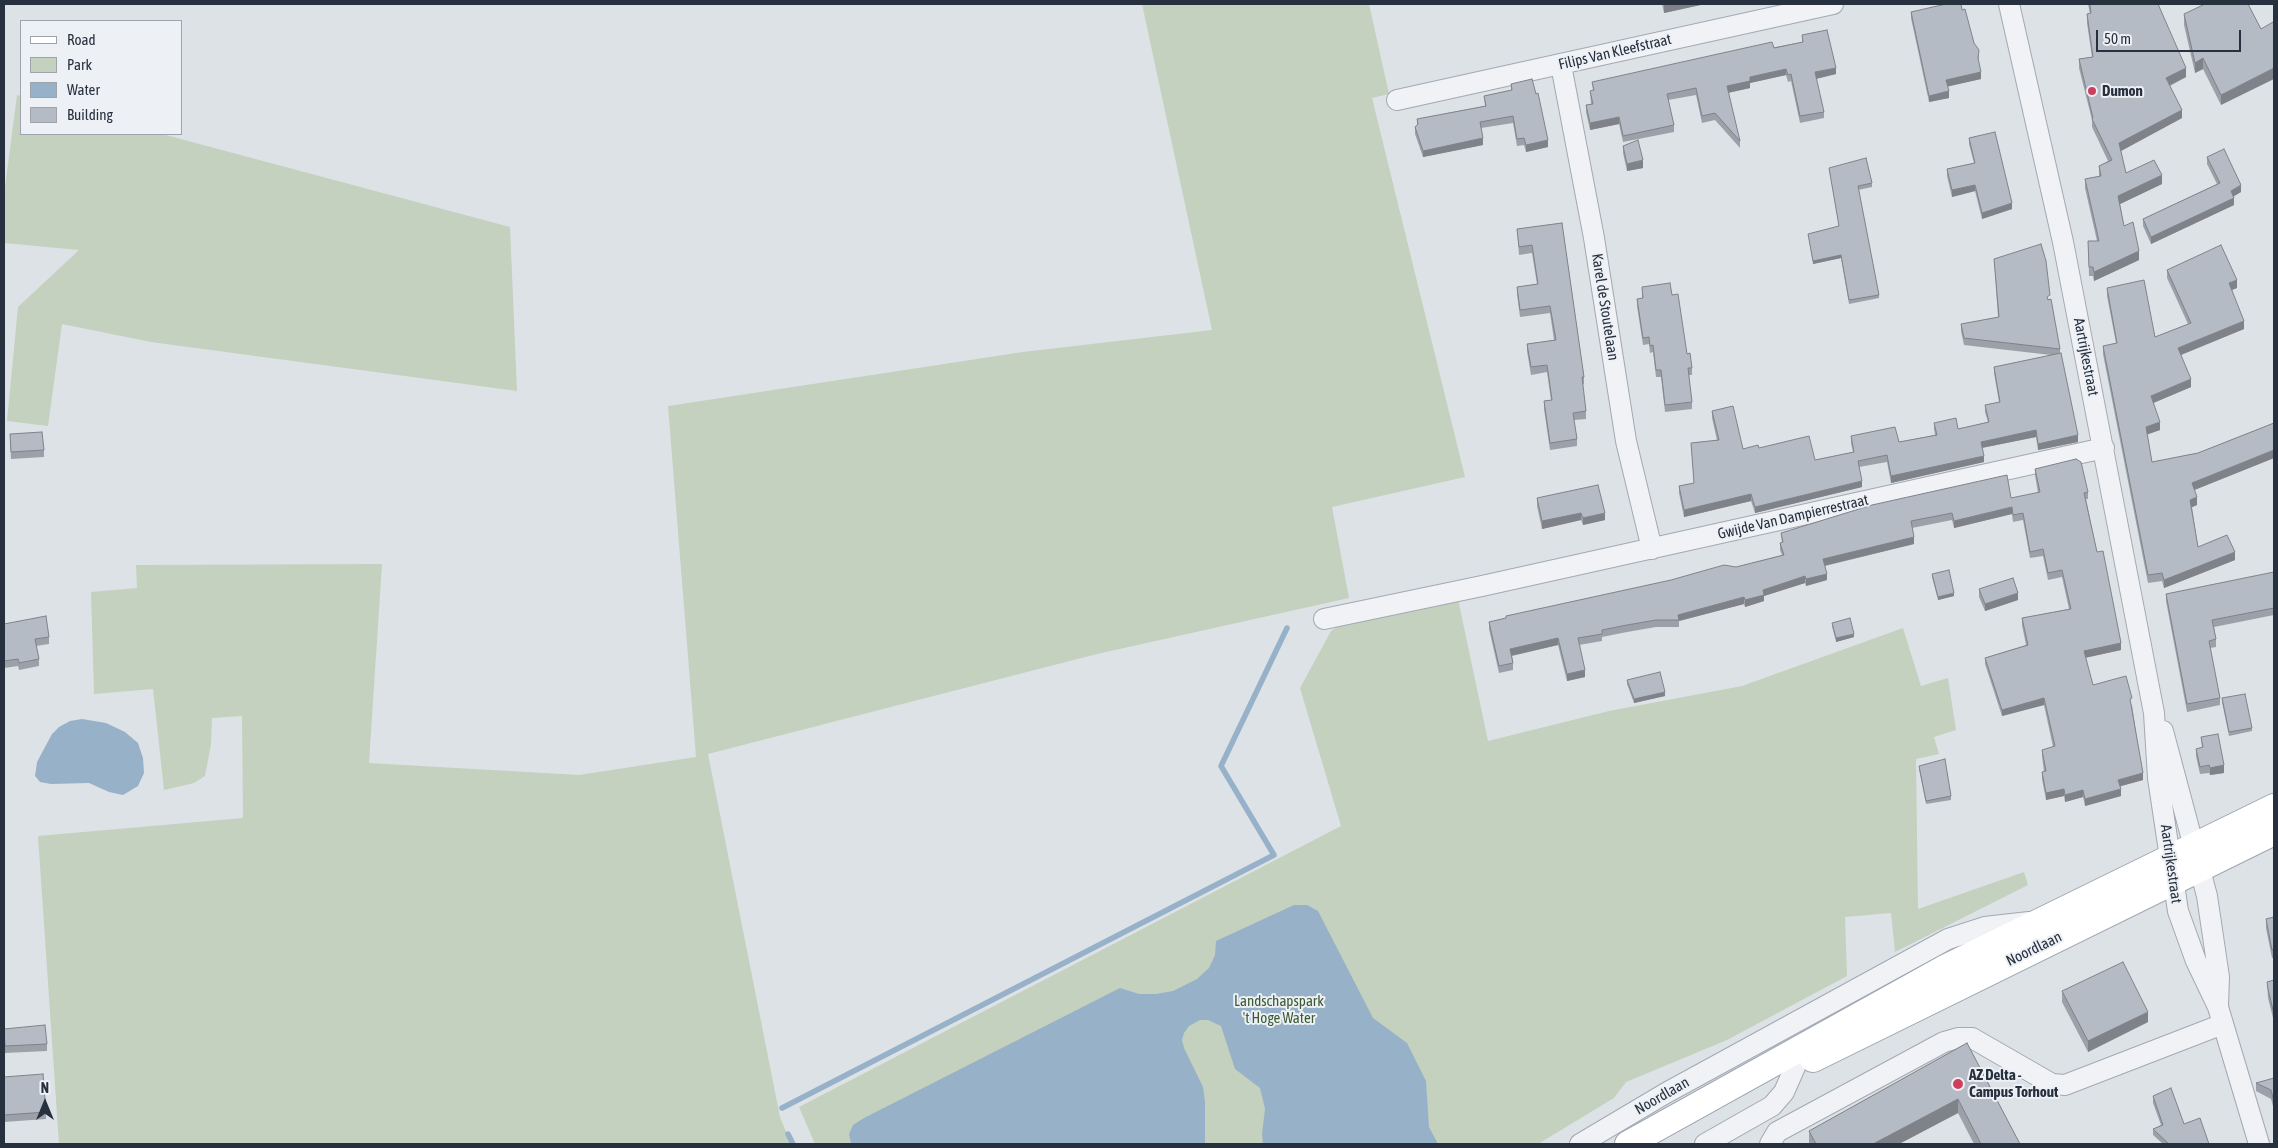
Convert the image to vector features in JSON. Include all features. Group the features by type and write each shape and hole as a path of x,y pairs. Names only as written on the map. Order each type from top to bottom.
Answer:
{"main road":[{"name":"Noordlaan","path":"1658,1144 1795,1067 2185,863 2274,807"},
{"name":"Noordlaan","path":"1628,1144 1904,989 2045,919 2185,863 2274,832"}],"street":[{"name":"Filips Van Kleefstraat","path":"1398,100 1833,4"},
{"name":"Aartrijkestraat","path":"2009,4 2063,242 2104,448 2154,713 2158,778 2185,863 2215,942 2221,1016"},
{"name":"Karel de Stoutelaan","path":"1560,65 1594,238 1626,441 1652,549"},
{"name":"Gwijde Van Dampierrestraat","path":"1324,618 1652,549 2104,448"},
{"name":"Aartrijkestraat","path":"2185,863 2178,911 2187,939 2221,1016 2259,1144"},
{"name":"Noordlaan","path":"1580,1144 1690,1080 1948,939 1985,927 2045,919"},
{"path":"1770,1144 1777,1132 1944,1042 1958,1038 1972,1038 2052,1084 2065,1085 2221,1016"},
{"path":"1705,1144 1772,1106 1784,1092 1795,1067"}],"green space":[{"path":"1142,4 1369,4 1389,94 1372,98 1465,477 1332,507 1349,598 1097,654 708,754 780,1117 791,1144 59,1144 38,836 243,818 242,716 212,718 211,744 205,776 194,783 164,790 153,689 94,694 91,592 137,588 136,565 382,564 369,763 579,775 696,757 668,406 1023,352 1212,330"},
{"path":"17,95 20,96 20,135 166,135 510,227 517,391 151,342 62,324 48,426 7,421 18,307 79,250 4,243 4,195"},
{"name":"Landschapspark 't Hoge Water","path":"1458,599 1488,741 1609,711 1742,686 1903,628 1921,686 1948,678 1956,730 1934,737 1939,754 1916,759 1918,909 2024,872 2028,885 1895,952 1891,913 1845,917 1847,976 1727,1040 1626,1082 1614,1098 1538,1144 815,1144 799,1107 1341,826 1300,688 1331,631 1340,625"}],"water":[{"path":"82,719 106,723 125,732 138,743 143,758 144,773 138,786 123,795 109,792 89,783 51,784 40,782 35,776 37,762 52,734 59,727 70,721"},
{"path":"1294,905 1307,905 1318,911 1373,1018 1407,1043 1426,1081 1429,1127 1438,1144 1263,1144 1262,1134 1265,1109 1260,1088 1235,1069 1221,1026 1208,1020 1200,1020 1189,1026 1182,1040 1203,1087 1205,1144 851,1144 849,1134 853,1125 864,1118 1120,988 1139,994 1156,994 1173,991 1197,979 1209,968 1215,955 1216,941"}],"building":[{"path":"1946,4 1961,4 1962,10 1965,9 1974,43 1979,50 1978,58 1981,72 1946,80 1949,91 1929,96 1911,12"},
{"path":"2090,4 2158,4 2186,68 2166,78 2182,110 2119,143 2126,173 2154,160 2162,175 2118,196 2124,226 2133,222 2139,251 2094,272 2093,267 2089,267 2088,241 2099,241 2085,179 2101,176 2099,166 2112,160 2092,119 2079,59 2093,57 2087,14 2091,13"},
{"path":"2205,4 2248,4 2261,29 2273,22 2274,68 2221,95 2203,58 2195,63 2184,14"},
{"path":"1827,30 1836,68 1815,72 1824,112 1800,116 1791,74 1788,75 1786,69 1750,77 1750,81 1727,86 1740,141 1715,113 1702,116 1696,88 1667,94 1674,125 1623,136 1619,117 1590,123 1586,105 1593,104 1590,91 1594,90 1592,82 1772,42 1774,48 1803,42 1802,35"},
{"path":"1532,79 1536,94 1538,93 1548,140 1526,145 1524,138 1517,139 1513,116 1480,122 1483,138 1423,151 1415,127 1418,124 1417,119 1486,106 1484,96 1512,90 1511,84"},
{"path":"1995,132 2012,203 1982,213 1975,185 1952,190 1947,169 1975,163 1969,138"},
{"path":"1638,140 1643,160 1627,164 1623,146"},
{"path":"2224,149 2241,185 2231,191 2234,198 2151,237 2143,219 2220,183 2207,157"},
{"path":"1866,158 1872,183 1858,186 1879,295 1849,300 1841,255 1813,261 1808,234 1839,226 1829,168"},
{"path":"1562,223 1584,377 1582,377 1586,411 1573,413 1577,439 1550,443 1544,401 1552,400 1547,365 1531,367 1527,344 1556,340 1550,306 1520,310 1517,287 1538,284 1532,245 1519,247 1517,229"},
{"path":"2041,244 2046,261 2050,295 2047,297 2048,300 2051,299 2060,349 1964,338 1961,324 1999,317 1994,259"},
{"path":"2221,245 2237,280 2229,283 2244,321 2178,348 2191,379 2151,396 2160,422 2146,427 2152,462 2198,453 2274,423 2274,450 2192,483 2197,497 2190,500 2198,547 2227,535 2235,552 2164,580 2162,573 2148,575 2103,346 2117,343 2107,288 2144,280 2155,337 2191,323 2167,270"},
{"path":"1670,283 1672,295 1678,294 1687,354 1690,353 1692,368 1688,368 1692,402 1665,405 1661,370 1656,370 1653,345 1650,346 1649,337 1643,338 1637,299 1643,298 1642,287"},
{"path":"2061,353 2078,435 2038,444 2036,430 1981,442 1984,456 1891,476 1887,455 1858,461 1862,481 1755,507 1751,494 1684,510 1679,486 1694,483 1691,443 1719,440 1712,411 1733,406 1743,449 1758,445 1759,448 1809,436 1815,460 1854,452 1851,436 1895,427 1899,442 1937,435 1934,423 1956,418 1958,429 1989,422 1985,405 2000,402 1994,367"},
{"path":"42,432 44,450 11,452 10,434"},
{"path":"2076,459 2081,462 2088,492 2084,493 2097,552 2103,551 2121,643 2084,651 2093,685 2126,676 2132,698 2130,699 2143,773 2118,780 2121,789 2085,799 2083,790 2065,795 2064,789 2046,793 2042,772 2046,771 2042,750 2055,746 2044,698 2002,710 1985,658 2028,645 2022,618 2071,609 2062,570 2048,573 2043,549 2030,552 2023,513 2013,515 2012,507 1954,521 1952,513 1911,521 1914,537 1823,559 1827,574 1806,579 1805,576 1763,590 1764,595 1745,600 1744,597 1678,615 1679,620 1656,620 1627,625 1602,630 1602,634 1578,638 1585,670 1567,674 1558,638 1510,649 1513,663 1499,666 1489,622 1506,618 1506,616 1671,580 1724,565 1736,567 1784,555 1780,543 1783,542 1781,533 1872,505 2007,475 2011,498 2040,492 2035,469"},
{"path":"1598,485 1605,513 1583,518 1581,513 1542,521 1537,498"},
{"path":"1949,570 1954,593 1938,597 1932,574"},
{"path":"2274,572 2274,608 2212,620 2216,639 2209,641 2220,698 2187,704 2166,594"},
{"path":"2013,578 2018,593 1985,604 1979,589"},
{"path":"46,616 49,637 35,639 39,659 19,663 18,659 4,661 4,624"},
{"path":"1850,618 1854,634 1836,638 1832,623"},
{"path":"1660,672 1665,692 1634,699 1627,680"},
{"path":"2245,694 2252,728 2229,732 2222,698"},
{"path":"2218,734 2224,765 2210,768 2209,765 2200,767 2196,749 2203,747 2201,737"},
{"path":"1945,759 1951,796 1926,801 1919,766"},
{"path":"2274,917 2274,949 2272,950 2266,919"},
{"path":"2123,962 2148,1012 2088,1041 2062,991"},
{"path":"2274,980 2274,1014 2267,982"},
{"path":"45,1025 47,1044 5,1046 4,1029"},
{"path":"1967,1043 2020,1144 1981,1144 1958,1099 1873,1144 1816,1144 1809,1131"},
{"path":"43,1074 46,1112 4,1115 4,1077"},
{"path":"2274,1078 2274,1102 2271,1090 2256,1083"},
{"path":"2171,1088 2184,1124 2200,1118 2209,1144 2169,1144 2153,1129 2163,1125 2153,1096"}],"waterway":[{"path":"782,1108 1274,855 1221,766 1287,628"},
{"path":"788,1134 793,1144"}],"place":[{"name":"Dumon","path":"2092,91"},
{"name":"AZ Delta - Campus Torhout","path":"1958,1084"}]}
